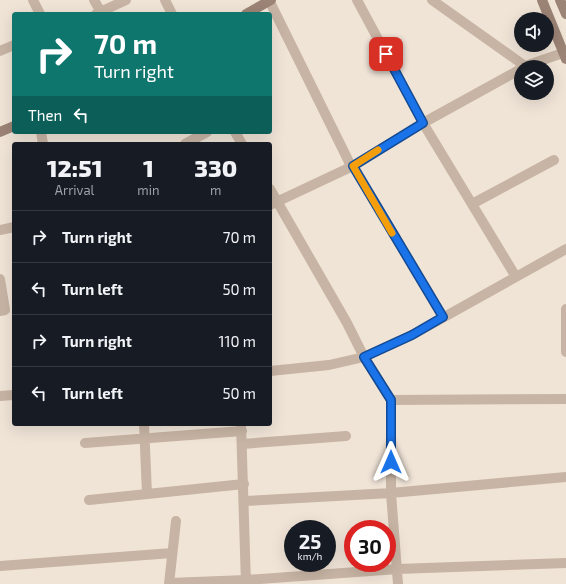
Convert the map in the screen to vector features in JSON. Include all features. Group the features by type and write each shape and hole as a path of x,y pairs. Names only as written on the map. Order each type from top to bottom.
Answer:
{"main road":[{"path":"249,12 270,0"},
{"path":"542,0 565,56"},
{"path":"560,0 566,14"},
{"path":"0,132 12,127"}],"street":[{"path":"33,0 39,12"},
{"path":"94,0 99,12"},
{"path":"101,12 126,0"},
{"path":"165,0 171,12"},
{"path":"270,0 352,166 443,317"},
{"path":"357,0 423,123 516,277"},
{"path":"432,0 514,60"},
{"path":"0,52 12,46"},
{"path":"550,60 565,56"},
{"path":"398,584 391,493 391,400 364,357 347,323 274,203 352,166 423,123 514,72"},
{"path":"189,142 203,134"},
{"path":"472,204 554,160"},
{"path":"0,230 12,228"},
{"path":"272,371 329,365 364,357 412,335 566,250"},
{"path":"0,279 5,310 0,311"},
{"path":"566,309 566,352"},
{"path":"0,396 12,395"},
{"path":"391,400 566,399"},
{"path":"144,426 147,494"},
{"path":"85,443 242,428 246,582"},
{"path":"242,444 346,436"},
{"path":"245,501 391,493 566,477"},
{"path":"89,500 244,484"},
{"path":"176,521 169,584 246,582 398,569 566,564"},
{"path":"0,566 172,553"}],"slow traffic":[{"path":"378,150 353,166 392,233"}],"route":[{"path":"386,54 423,123 353,166 443,317 412,335 364,357 391,400 391,462"}]}
